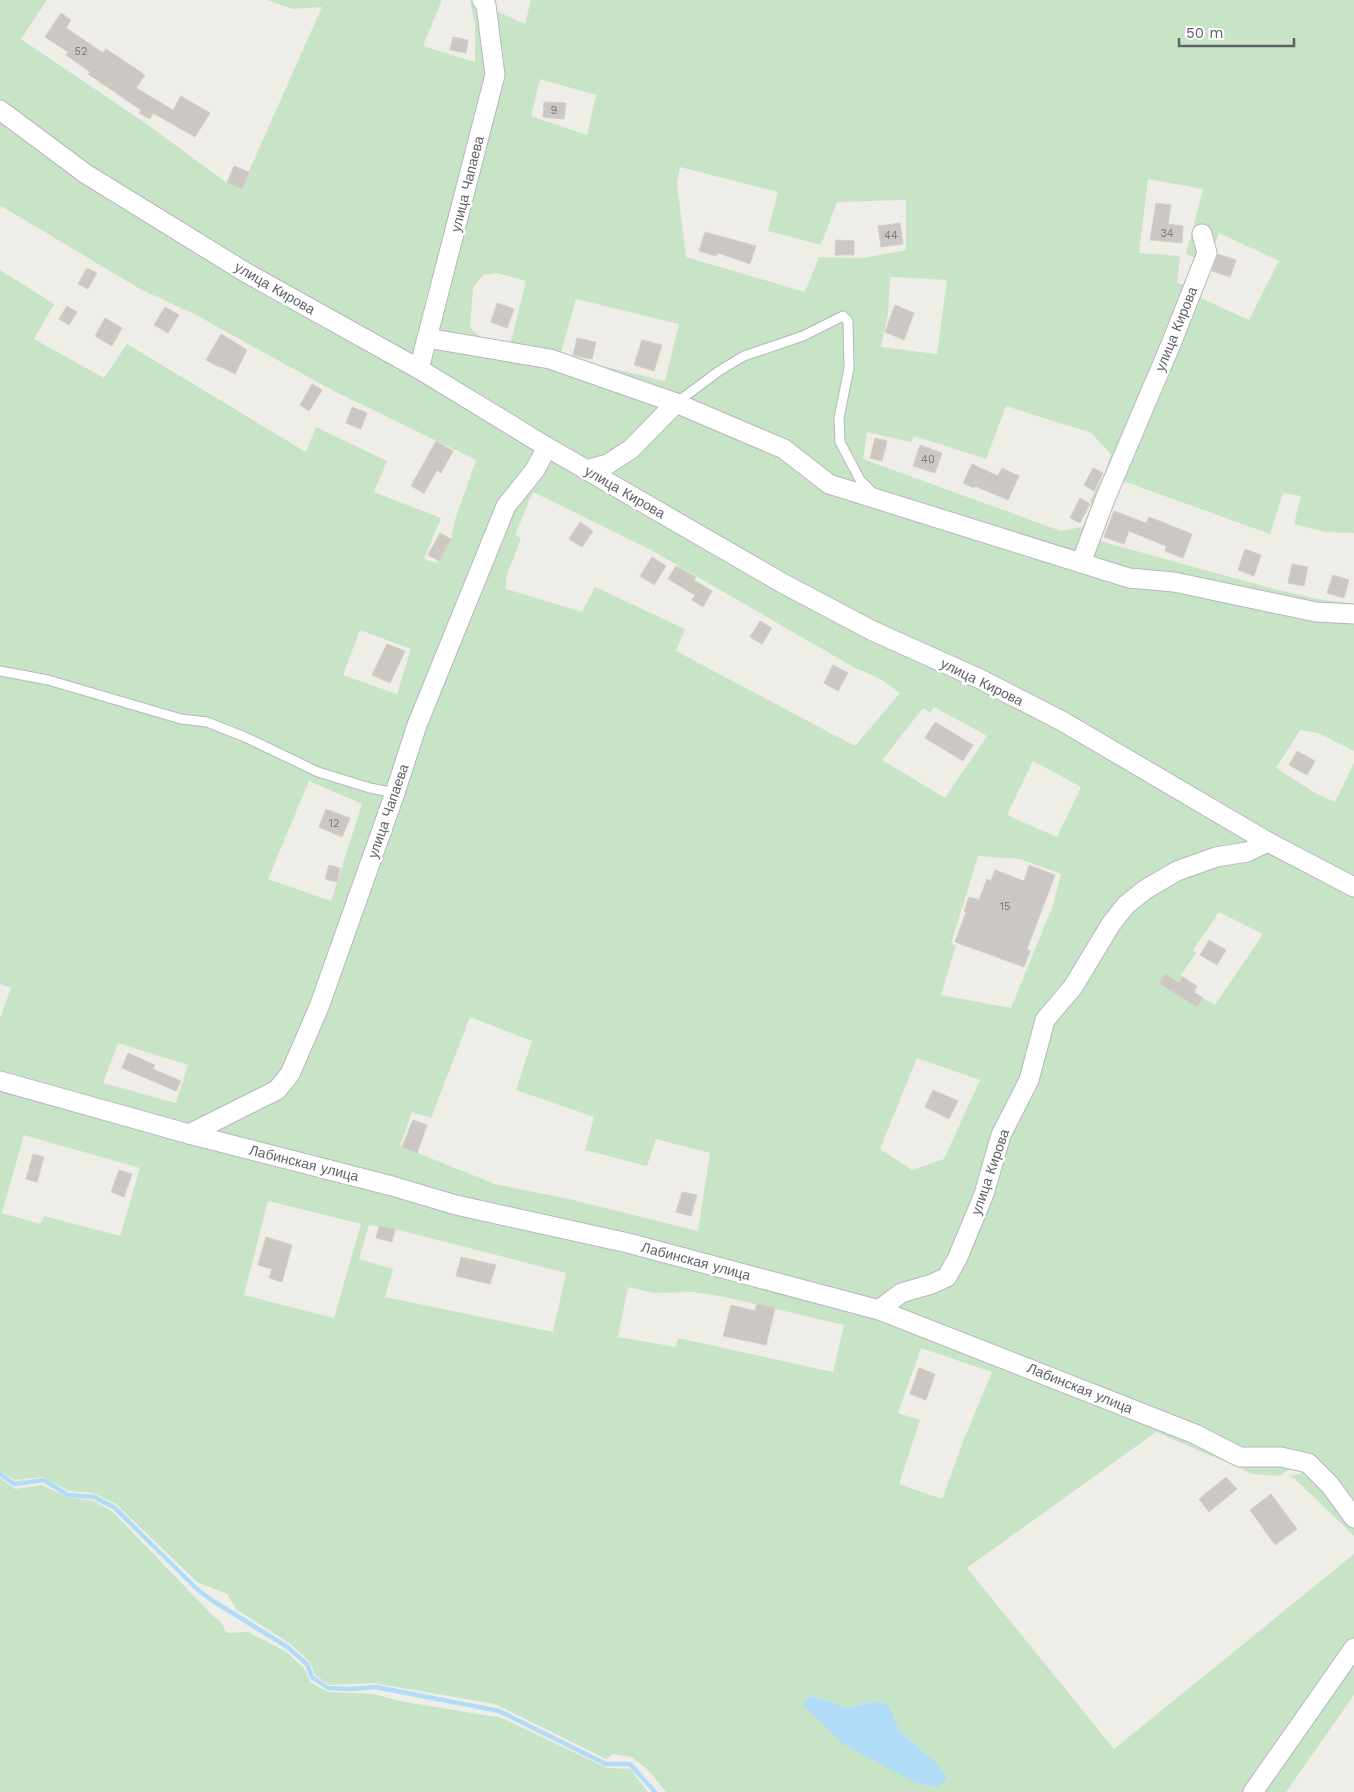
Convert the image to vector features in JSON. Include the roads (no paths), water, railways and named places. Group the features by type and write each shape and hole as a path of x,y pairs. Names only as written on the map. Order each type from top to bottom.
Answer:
{"street":[{"name":"улица Чапаева","path":"419,369 495,75 486,5 482,0"},
{"name":"улица Кирова","path":"0,110 86,174 245,272 419,369 586,470 784,584 865,627 980,679 1062,721 1268,842 1354,888"},
{"name":"улица Кирова","path":"1081,563 1105,499 1171,344 1207,253 1202,234"},
{"path":"428,338 550,359 676,403 784,449 829,484 1129,578 1174,582 1316,612 1354,614"},
{"path":"586,470 608,464 631,449 676,403"},
{"name":"улица Чапаева","path":"189,1134 277,1090 290,1074 320,1006 417,725 506,506 536,470 547,446"},
{"name":"улица Кирова","path":"879,1310 902,1293 932,1284 947,1277 958,1257 984,1194 1001,1135 1029,1080 1045,1020 1073,987 1111,924 1126,905 1146,889 1177,871 1216,857 1247,852 1268,842"},
{"name":"Лабинская улица","path":"0,1081 189,1134 392,1186 456,1205 628,1243 879,1310 1186,1430 1240,1457 1281,1457 1308,1463 1330,1485 1354,1518"},
{"path":"1252,1792 1354,1648"}],"lane":[{"path":"676,403 719,371 744,356 803,336 843,316 848,321 849,368 839,418 840,442 860,480 882,502"},
{"path":"0,671 48,680 181,719 207,722 246,737 318,772 370,788 395,793"}],"water":[{"path":"813,1696 847,1708 875,1701 888,1705 900,1731 939,1766 947,1778 938,1787 916,1783 843,1744 803,1705 806,1698"}],"waterway":[{"path":"0,1474 14,1484 44,1480 68,1495 94,1497 115,1508 199,1591 286,1646 307,1664 312,1677 328,1688 376,1687 499,1711 606,1764 630,1764 655,1792"}]}
